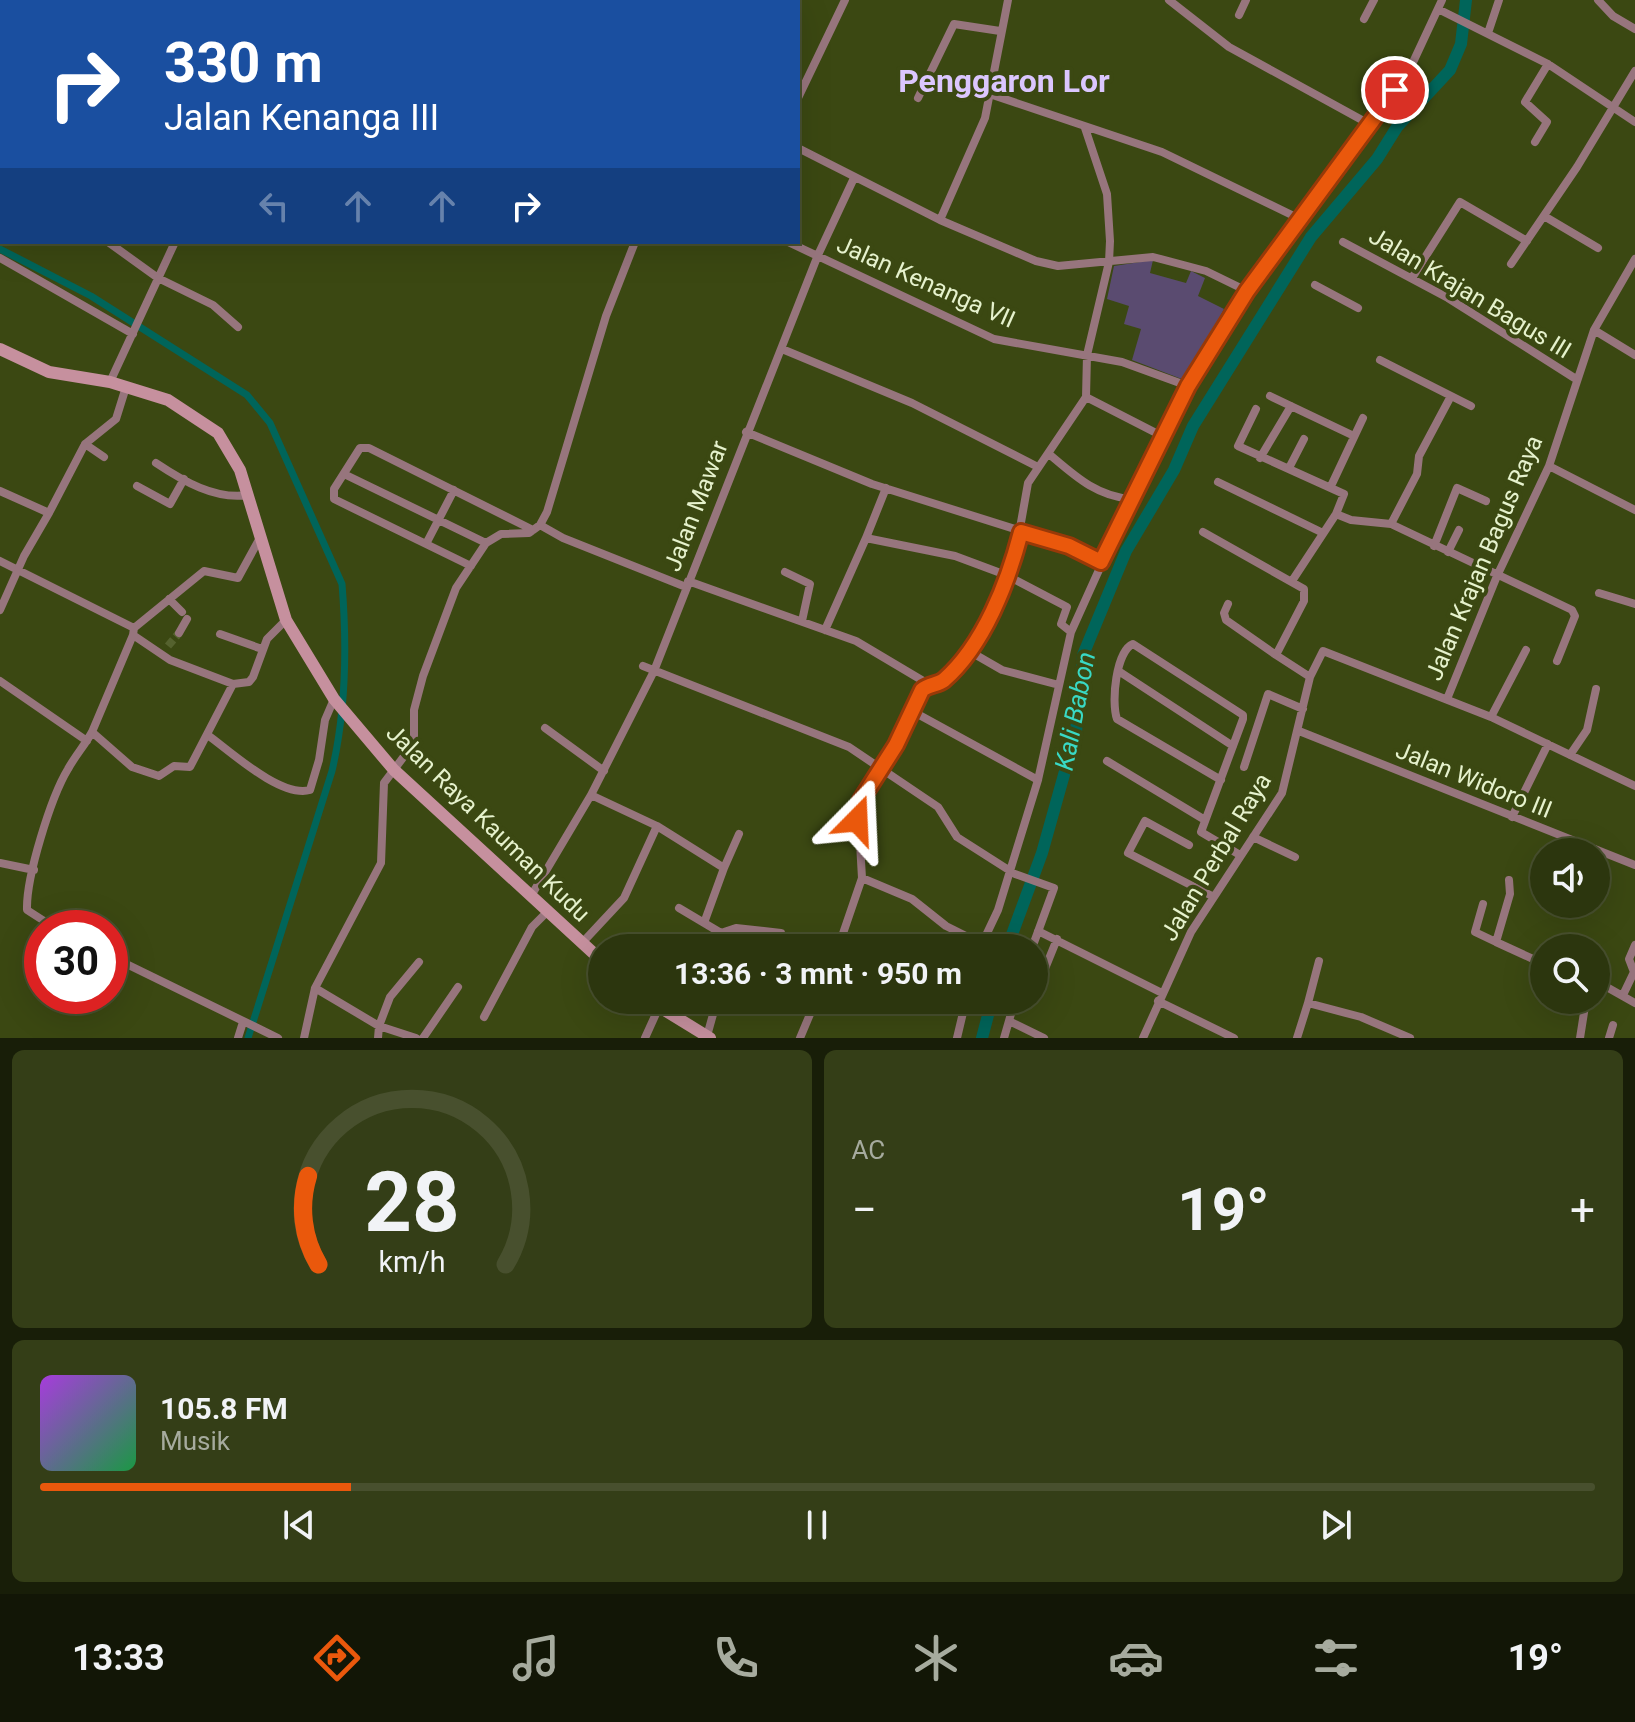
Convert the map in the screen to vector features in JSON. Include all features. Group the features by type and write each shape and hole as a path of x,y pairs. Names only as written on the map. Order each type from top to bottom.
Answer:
{"street":[{"path":"800,94 845,0"},
{"path":"940,220 983,124 1008,0"},
{"path":"1169,0 1229,47 1371,125"},
{"path":"1239,15 1246,0"},
{"path":"1364,19 1374,0"},
{"path":"1488,33 1499,0"},
{"path":"1598,0 1613,16 1635,29"},
{"path":"986,934 1013,873 1038,780 1071,632 1131,499 1188,386 1247,291 1408,73 1442,7 1548,64 1635,122"},
{"path":"918,98 954,24 1000,31"},
{"path":"1535,142 1547,122 1525,102 1548,64"},
{"path":"1511,264 1635,71"},
{"path":"948,80 1177,158 1298,218"},
{"path":"843,934 862,878 858,808 922,690 944,680 969,651 1006,575 1021,532 1028,483 1086,397 1087,355 1109,262 1107,194 1085,128"},
{"path":"800,149 940,220 1048,265 1153,257 1206,271 1247,291"},
{"name":"Jalan Mawar","path":"531,896 591,795 654,671 746,432 818,255 854,178"},
{"path":"1412,278 1460,202 1527,241"},
{"path":"1544,216 1598,248"},
{"name":"Jalan Krajan Bagus III","path":"1343,242 1412,278 1576,379"},
{"path":"111,244 158,278 213,305 238,327"},
{"path":"110,382 174,244"},
{"path":"304,1038 315,988 381,863 383,788 414,743 414,710 423,676 456,588 486,543 501,534 523,535 536,528 555,492 610,303 634,244"},
{"name":"Jalan Kenanga VII","path":"793,244 994,339 1122,362 1188,386"},
{"path":"0,258 134,332"},
{"name":"Jalan Krajan Bagus Raya","path":"1447,699 1497,576 1549,466 1594,330 1635,259"},
{"path":"1315,285 1358,308"},
{"path":"1594,330 1635,355"},
{"path":"782,349 912,403 1038,467"},
{"path":"1,351 49,372 110,382 168,400 218,433 236,459 286,620 334,699 325,720 319,760 310,790 297,790 255,771 209,736"},
{"path":"1380,360 1471,406"},
{"path":"0,610 18,569 85,444 116,419 126,387"},
{"path":"1270,396 1354,436"},
{"path":"1391,524 1417,474 1419,456 1451,396"},
{"path":"1086,397 1162,436"},
{"path":"1260,458 1291,406"},
{"path":"1256,409 1237,445 1260,458 1331,486 1344,497 1292,581"},
{"path":"1331,486 1363,418"},
{"path":"746,432 886,488 1069,546 1101,562"},
{"path":"1289,468 1304,439"},
{"path":"85,444 104,457"},
{"path":"471,566 334,499 333,493 364,447 536,528 687,584 856,641 930,685"},
{"path":"1049,454 1081,481 1099,491 1131,499"},
{"path":"156,463 184,479 224,495 248,495"},
{"path":"1549,466 1635,510"},
{"path":"344,474 486,543"},
{"path":"137,486 170,504 184,479"},
{"path":"1218,482 1323,533"},
{"path":"825,630 886,488"},
{"path":"1434,546 1457,488 1486,501"},
{"path":"426,544 454,490"},
{"path":"0,491 49,513"},
{"path":"1336,514 1351,520 1391,524 1574,612 1557,661"},
{"path":"1448,552 1459,530"},
{"path":"1203,532 1304,589 1306,595 1276,655"},
{"path":"27,910 47,819 60,785 92,732 134,632 204,571 238,578 262,535"},
{"path":"866,538 955,556 1006,575 1067,607 1061,624 1071,632"},
{"path":"0,561 134,632 162,655 233,684 249,682 262,649 286,620"},
{"path":"785,572 810,584 802,621"},
{"path":"1599,593 1635,604"},
{"path":"169,599 185,616 179,633"},
{"path":"1228,604 1224,613 1226,620 1310,677"},
{"path":"220,634 262,649"},
{"path":"1221,780 1117,719 1124,650 1133,644 1240,711 1243,719 1202,835 1240,855"},
{"path":"162,655 168,646"},
{"name":"Jalan Perbal Raya","path":"1143,1038 1191,932 1282,793 1310,677 1320,653 1327,650 1447,699"},
{"path":"1491,717 1526,650"},
{"path":"969,651 1002,670 1059,685"},
{"path":"643,666 845,745 881,768 938,807 957,837 1013,873 1054,888 1037,934"},
{"path":"1120,672 1233,746"},
{"path":"0,681 87,741"},
{"path":"92,732 132,767 159,776 174,766 190,767 209,736 233,684"},
{"path":"1570,755 1587,730 1596,689"},
{"path":"1244,767 1268,694 1303,709"},
{"name":"Jalan Raya Kauman Kudu","path":"334,699 394,770 588,948"},
{"path":"1447,699 1635,786"},
{"path":"912,711 1038,780"},
{"path":"545,728 604,771"},
{"name":"Jalan Widoro III","path":"1299,731 1635,865"},
{"path":"1512,817 1548,744"},
{"path":"1107,761 1205,820"},
{"path":"591,795 657,826 724,868"},
{"path":"1189,845 1145,821 1128,853 1214,897"},
{"path":"582,943 624,898 657,826"},
{"path":"704,923 739,834"},
{"path":"1253,837 1295,857"},
{"path":"0,863 34,870"},
{"path":"862,878 912,899 960,934"},
{"path":"1496,942 1510,894 1509,880"},
{"path":"1483,904 1475,932 1530,958"},
{"path":"679,908 726,934 736,928 781,933"},
{"path":"484,1017 532,927 547,912"},
{"path":"734,934 736,928"},
{"path":"1038,931 1234,1038"},
{"path":"1048,961 1057,939"},
{"path":"1623,995 1634,972 1629,959 1635,945"},
{"path":"1297,1038 1319,961"},
{"path":"378,1038 379,1026 390,997 419,962"},
{"path":"128,965 278,1038"},
{"path":"423,1038 458,987"},
{"path":"315,988 379,1026 416,1038"},
{"path":"1610,988 1635,1003"},
{"path":"1308,1003 1361,1017 1410,1038"},
{"path":"645,1038 651,1014"},
{"path":"670,1014 709,1037 714,1014"},
{"path":"800,1038 810,1014"},
{"path":"957,1038 963,1014"},
{"path":"1004,1038 1011,1014"},
{"path":"1580,1038 1584,1014"},
{"path":"1009,1021 1044,1038"},
{"path":"238,1038 246,1023"},
{"path":"1609,1038 1613,1025"}],"shaded area":[{"path":"1153,260 1150,273 1186,283 1191,271 1205,278 1198,296 1224,309 1187,381 1132,360 1141,329 1124,324 1129,306 1107,299 1114,266"}],"waterway":[{"name":"Kali Babon","path":"1012,934 1042,853 1076,732 1083,655 1126,551 1174,470 1193,426 1311,237 1377,159 1397,127 1450,70 1461,44 1466,0"},
{"path":"0,249 91,296 247,395 270,423 342,584 344,678 332,771 248,1038"},
{"name":"Kali Babon","path":"982,1038 988,1014"}],"tunnel":[{"path":"168,646 179,633"}],"district":[{"name":"Penggaron Lor","path":"1004,81"}],"route":[{"path":"857,820 861,800 896,745 922,690 941,683 969,651 991,612 1015,556 1021,532 1069,546 1101,562 1188,386 1247,291 1298,218 1337,173 1395,90"}]}
